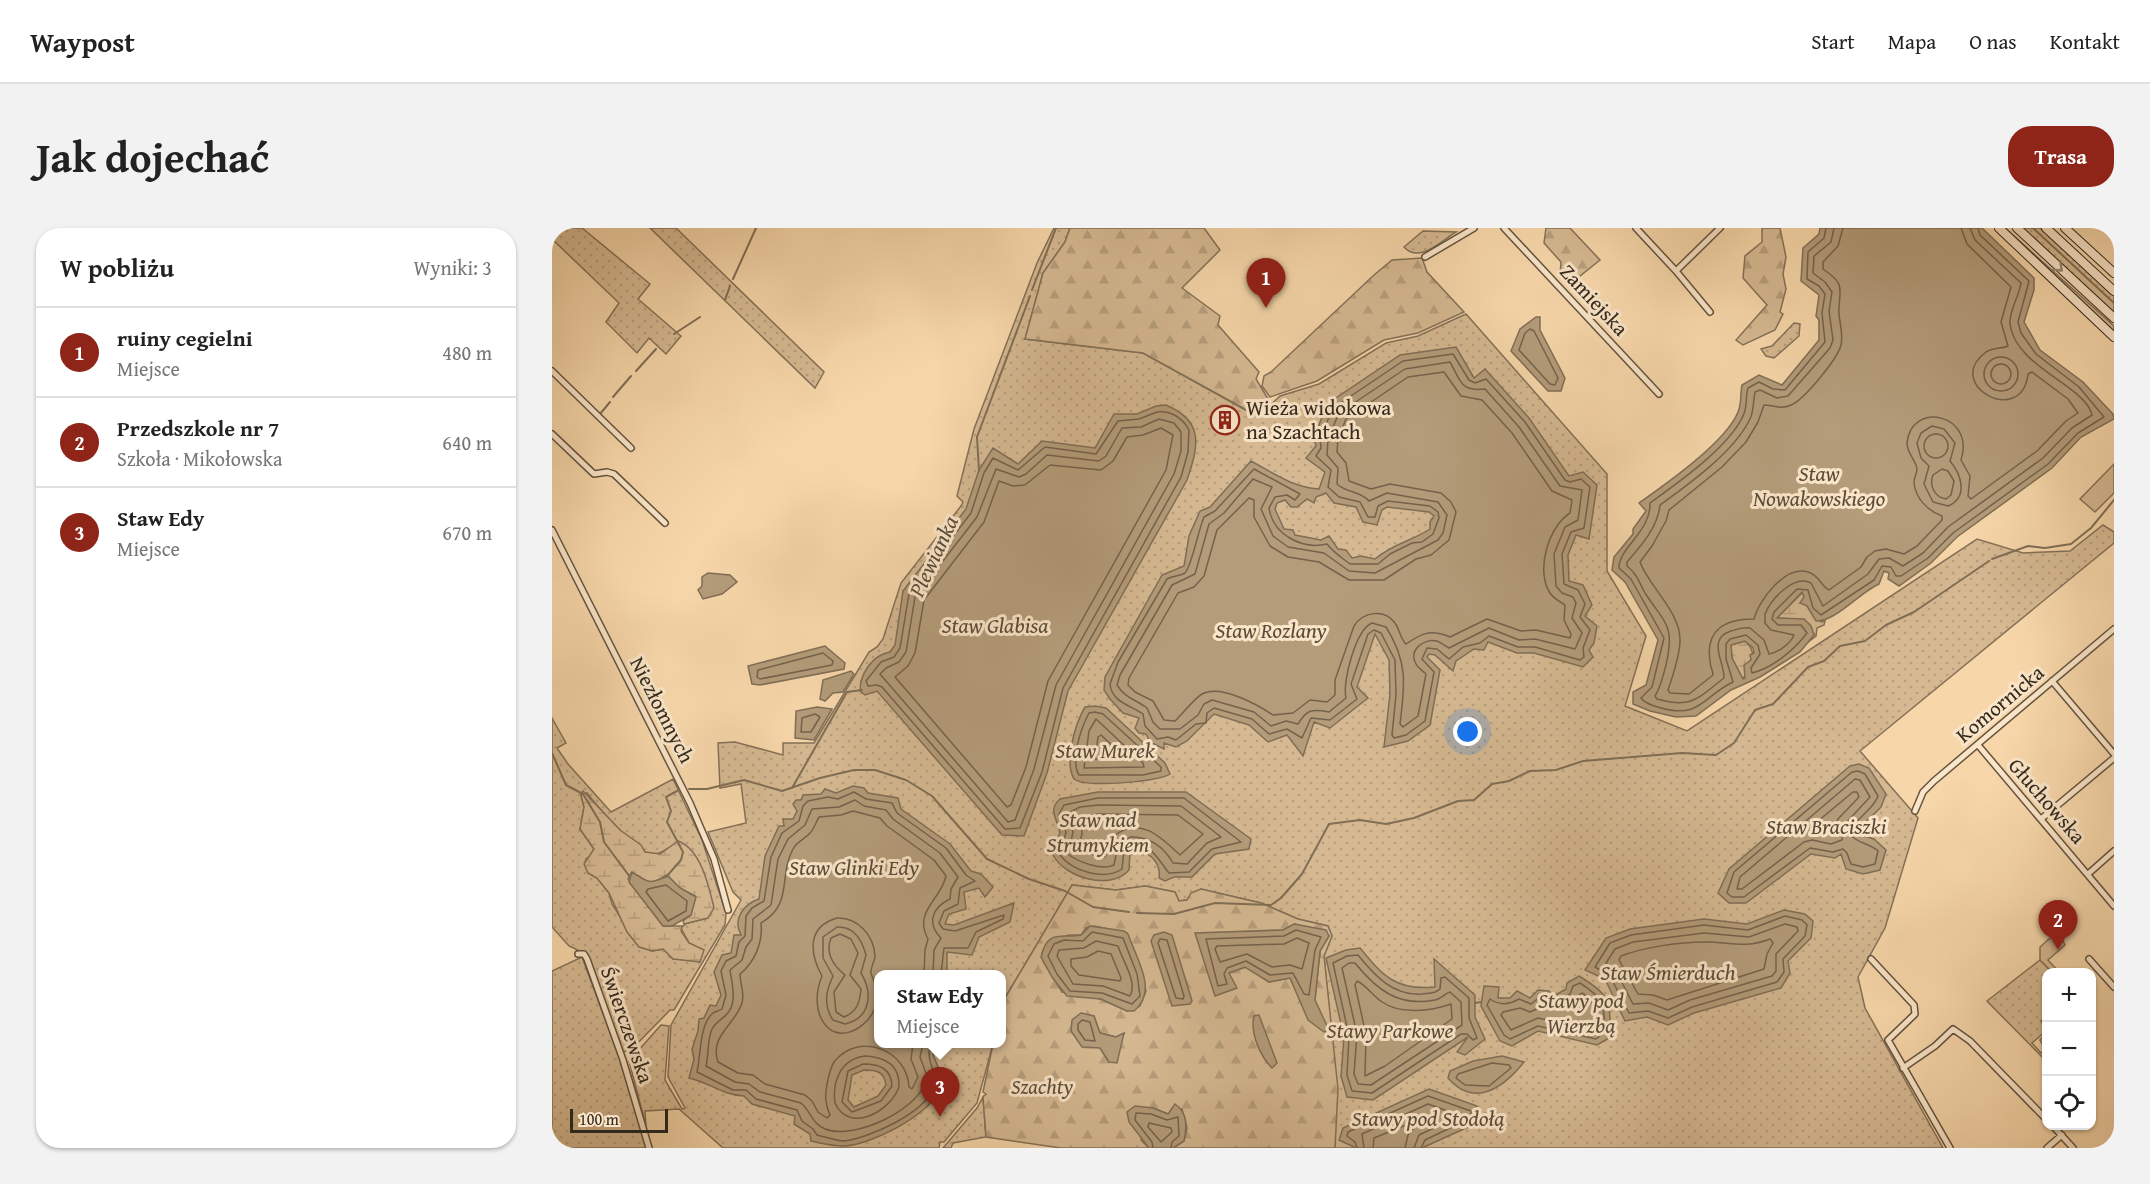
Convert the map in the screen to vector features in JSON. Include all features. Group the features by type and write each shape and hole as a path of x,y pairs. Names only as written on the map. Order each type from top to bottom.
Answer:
{"street":[{"path":"1425,257 1474,228"},
{"name":"Zamiejska","path":"1504,228 1659,394"},
{"path":"1636,228 1710,312"},
{"path":"1676,271 1720,228"},
{"path":"1999,228 2114,337"},
{"path":"2017,228 2114,318"},
{"path":"2046,228 2114,291"},
{"path":"2065,228 2114,273"},
{"path":"552,371 631,448"},
{"path":"552,434 594,474 607,472 614,474 664,523"},
{"name":"Niezłomnych","path":"552,530 690,803 714,859 728,910"},
{"name":"Komornicka","path":"1915,811 1923,792 2114,629"},
{"path":"2041,819 2114,756 2052,681"},
{"name":"Głuchowska","path":"1978,745 2114,906"},
{"path":"2088,874 2114,851"},
{"name":"Świerczewska","path":"578,954 584,954 587,959 623,1060 649,1148"},
{"path":"1871,959 1914,1005 1915,1014 1888,1040 1950,1148"},
{"path":"2089,959 2114,987"},
{"path":"1903,1068 1935,1046 1953,1029 1970,1041 2042,1115"},
{"path":"2058,1130 2073,1148"},
{"path":"2047,1148 2062,1135"}],"green space":[{"path":"552,228 582,228 650,284 638,299 681,336 666,354 649,338 637,353 606,322 619,303 552,239"},
{"path":"650,228 676,228 824,372 815,388"},
{"name":"Szachty","path":"1054,228 1070,228 1065,242 1043,273 1025,339 1143,353 1258,417 1280,396 1319,384 1386,343 1418,336 1466,314 1607,474 1607,571 1646,636 1625,706 1687,731 1977,539 2023,553 2070,551 2103,525 2114,532 2114,543 1860,751 1918,818 1885,928 1858,977 1865,1008 1943,1148 1335,1148 1330,1020 1324,956 1332,936 1328,926 1298,919 1261,903 1201,889 1187,900 1179,901 1175,892 1145,886 1116,890 1072,885 1006,996 1006,970 874,970 874,1048 992,1048 977,1103 944,1142 940,1142 939,1148 723,1148 679,1109 645,1111 646,1126 629,1061 661,1025 669,1026 665,1080 682,1109 685,1108 668,1077 671,1025 741,900 733,892 708,832 746,823 741,784 720,788 718,743 735,742 783,755 783,743 814,743 869,652 883,639 901,583 963,502 957,496 974,429 1037,263"},
{"path":"1070,228 1204,228 1220,250 1182,288 1220,316 1218,325 1259,372 1256,379 1268,399 1254,414 1143,353 1025,339 1043,273 1065,242"},
{"path":"1546,228 1570,228 1600,260 1570,284 1563,280 1560,274 1561,262 1544,243"},
{"path":"1762,228 1780,228 1786,257 1783,274 1786,289 1780,312 1783,314 1775,330 1743,345 1736,340 1767,305 1743,278 1745,256 1762,242"},
{"path":"2005,228 2114,326 2114,332"},
{"path":"2023,228 2040,228 2114,296 2114,312"},
{"path":"1423,231 1456,232 1423,252 1410,252 1404,247"},
{"path":"1422,258 1427,272 1464,312 1418,333 1384,340 1317,381 1270,397 1262,386 1264,376 1374,275 1392,260"},
{"path":"1794,323 1800,324 1799,336 1774,358 1766,356 1761,349 1772,346"},
{"path":"2114,464 2114,493 2095,512 2080,499"},
{"path":"1803,592 1807,606 1821,622 1825,621 1824,625 1817,628 1816,636 1807,643 1814,634 1791,619 1777,618"},
{"path":"1745,641 1753,655 1743,679 1732,658 1731,645"},
{"path":"552,718 566,743 557,748 568,764 611,812 673,779 702,840 726,913 725,925 674,1010 670,1010 629,1052 622,1051 588,955 569,946 552,927","holes":["587,793 617,827 644,851 655,854 668,848 701,869 713,905 708,918 687,923 681,928 689,943 701,950 696,960 673,959 664,949 652,951 632,936 612,904 609,893 597,878 588,873 586,859 591,856 594,849 580,829 584,807 581,795"]},
{"path":"583,791 620,830 641,845 645,852 660,854 678,841 693,852 710,890 714,908 708,918 684,924 683,921 691,915 695,896 680,888 666,875 654,882 647,882 631,873 628,879 663,926 682,926 681,931 689,943 704,950 700,962 673,959 663,949 652,951 639,947 627,932 609,893 597,878 588,873 584,864 594,849 580,829 584,807 581,795"},
{"name":"Szachty","path":"1072,885 1116,890 1145,886 1175,892 1179,901 1187,900 1191,893 1201,889 1261,903 1298,919 1328,926 1332,936 1324,956 1338,1089 1335,1148 1173,1148 1184,1141 1187,1128 1182,1109 1168,1114 1153,1108 1141,1140 1149,1148 1061,1148 986,1137 983,1097 986,1094 983,1092 992,1048 1006,1048 1006,996","holes":["1295,924 1329,936 1320,951 1315,1000 1300,998 1290,978 1269,982 1246,967 1229,973 1259,931 1283,930","1094,926 1127,933 1146,991 1140,1006 1127,1011 1101,999 1062,992 1043,961 1042,953 1047,943 1069,935 1081,935 1086,928","1094,1016 1100,1033 1116,1037 1124,1034 1109,1062 1100,1048"]},
{"path":"2058,931 2065,945 2048,960 2055,968 2048,968 2040,960 2040,947"},
{"path":"582,957 621,1062 646,1148 552,1148 552,971"},
{"path":"2040,960 2048,968 2042,968 2042,1034 2032,1043 2042,1052 2042,1057 1987,1001"},
{"path":"983,1097 986,1137 953,1143 951,1148 943,1148 977,1108"}],"water":[{"name":"Staw Nowakowskiego","path":"1820,228 1982,228 2034,278 2034,290 2024,322 2040,350 2083,382 2113,414 2114,419 2081,437 2052,468 1957,537 1931,563 1899,586 1888,579 1889,573 1884,571 1879,584 1831,617 1816,621 1807,606 1800,603 1804,597 1802,592 1777,618 1804,619 1811,626 1814,635 1800,652 1760,677 1731,690 1696,716 1676,717 1650,711 1633,704 1633,692 1646,685 1658,640 1625,582 1612,570 1614,557 1633,534 1633,529 1646,511 1639,503 1694,462 1731,424 1739,409 1742,385 1759,375 1782,385 1819,340 1819,320 1816,316 1819,295 1801,281 1803,248 1819,234","holes":["1745,641 1753,648 1754,653 1750,655 1751,660 1744,665 1745,678 1743,679 1732,658 1731,645"]},
{"path":"1536,317 1540,317 1540,330 1565,378 1561,391 1548,391 1511,351 1520,329"},
{"name":"Staw Rozlany","path":"1456,347 1474,378 1485,369 1529,418 1569,476 1583,472 1597,485 1589,539 1576,535 1568,555 1569,581 1583,585 1592,605 1585,616 1597,626 1594,643 1589,650 1593,657 1583,667 1534,653 1517,653 1488,642 1484,650 1474,649 1456,661 1453,671 1435,655 1429,654 1427,657 1440,670 1430,725 1408,741 1384,747 1390,694 1389,660 1375,634 1357,687 1368,698 1330,728 1314,722 1303,756 1287,735 1268,742 1249,725 1214,714 1187,741 1176,747 1164,743 1164,749 1150,742 1146,734 1139,733 1135,728 1139,718 1123,713 1110,699 1104,690 1105,677 1162,575 1184,566 1189,536 1200,511 1210,507 1251,461 1292,483 1319,489 1325,472 1306,458 1316,446 1314,438 1327,404 1400,355","holes":["1326,493 1334,503 1356,507 1363,522 1377,525 1382,510 1387,507 1429,512 1434,516 1430,522 1430,529 1389,549 1375,559 1361,556 1352,558 1346,550 1338,549 1329,536 1321,540 1295,535 1293,530 1284,529 1275,509 1277,503 1285,500 1291,507 1297,507 1307,499 1314,503 1316,497"]},
{"name":"Staw Glabisa","path":"1166,405 1178,411 1193,427 1196,445 1187,480 1068,691 1047,773 1024,836 1002,835 877,691 865,695 860,691 862,678 873,661 890,652 895,645 903,591 966,509 979,470 993,448 1018,464 1042,441 1095,448 1114,414 1137,414 1156,406"},
{"path":"708,573 730,575 737,582 722,594 703,599 698,590 702,586 702,577"},
{"path":"825,646 845,663 844,669 760,685 752,684 748,666"},
{"path":"851,671 854,674 843,692 833,693 825,701 820,699 823,680"},
{"path":"817,707 832,709 814,740 795,738 796,711"},
{"name":"Staw Murek","path":"1085,707 1106,708 1165,763 1170,774 1122,783 1092,783 1074,779 1071,772 1070,753 1074,733"},
{"name":"Staw Braciszki","path":"1859,764 1869,768 1886,794 1881,807 1855,833 1874,839 1886,850 1880,870 1863,874 1846,869 1841,854 1835,858 1811,854 1746,903 1729,903 1718,893 1729,869 1850,766"},
{"name":"Staw Glinki Edy","path":"853,786 864,788 868,793 898,798 901,809 950,844 971,871 981,874 993,887 985,897 979,888 964,892 966,909 949,914 945,924 954,925 1014,903 1010,922 979,937 972,955 947,952 947,970 874,970 874,1048 936,1048 933,1055 941,1081 933,1100 912,1119 868,1141 843,1146 811,1141 810,1134 794,1124 795,1116 752,1104 744,1096 730,1094 689,1078 694,1059 692,1049 699,1019 704,1018 710,1005 716,1006 721,995 714,972 722,955 731,953 734,935 741,935 738,923 744,908 759,899 765,856 779,826 784,826 783,819 793,819 797,811 793,804 796,800 801,800 803,795 821,794 825,789 836,793","holes":["864,1070 881,1074 886,1085 878,1096 854,1107 848,1100 852,1075"]},
{"name":"Staw nad Strumykiem","path":"1098,792 1186,792 1251,839 1249,849 1215,854 1192,877 1174,877 1165,881 1159,878 1159,868 1154,860 1138,850 1130,852 1129,870 1121,876 1100,881 1078,875 1067,870 1053,855 1060,832 1054,815 1054,807 1060,799"},
{"path":"632,872 650,882 668,876 680,888 696,897 691,915 672,926 663,926 629,882"},
{"name":"Staw Śmierduch","path":"1784,910 1805,914 1813,921 1811,938 1788,961 1790,973 1781,988 1694,1013 1668,1025 1647,1017 1625,1021 1605,979 1585,970 1606,938 1630,929 1704,919 1747,924"},
{"name":"Stawy Parkowe","path":"1294,924 1326,930 1329,936 1320,951 1315,1000 1329,1030 1324,1032 1308,1020 1290,978 1269,982 1245,967 1229,973 1237,988 1215,996 1195,933 1283,930"},
{"path":"1090,926 1124,931 1128,934 1145,984 1145,994 1134,1011 1127,1011 1101,999 1067,996 1052,977 1041,957 1051,938 1081,935"},
{"path":"1164,932 1172,935 1192,1001 1190,1004 1172,1006 1151,941 1154,935"},
{"name":"Stawy Parkowe","path":"1360,948 1384,974 1410,987 1435,987 1434,959 1475,995 1475,1017 1485,1039 1465,1055 1457,1052 1468,1037 1373,1100 1347,1097 1341,1076 1344,1037 1326,958 1346,950"},
{"name":"Stawy pod Wierzbą","path":"1579,976 1603,994 1609,1007 1611,1037 1597,1045 1538,1031 1512,1046 1500,1041 1481,1006 1484,986 1499,987 1498,998 1510,998 1517,991 1530,998 1538,990 1549,991 1554,996 1566,989 1567,983"},
{"path":"1081,1013 1094,1016 1100,1033 1116,1037 1124,1033 1117,1063 1109,1062 1100,1048 1082,1047 1071,1031 1072,1020"},
{"path":"1259,1015 1277,1063 1272,1068 1260,1051 1253,1030 1254,1016"},
{"name":"Stawy pod Stodołą","path":"1502,1056 1524,1062 1507,1079 1489,1091 1468,1092 1448,1078 1450,1071 1473,1061"},
{"name":"Stawy pod Stodołą","path":"1429,1089 1477,1106 1479,1119 1466,1128 1422,1148 1356,1148 1339,1140 1343,1128"},
{"path":"1175,1104 1186,1121 1184,1141 1173,1148 1149,1148 1129,1122 1127,1112 1135,1106 1153,1108 1168,1114"}],"waterway":[{"path":"733,279 756,228"},
{"name":"Plewianka","path":"1032,290 1056,228"},
{"path":"2033,228 2114,303"},
{"path":"725,300 730,286"},
{"name":"Plewianka","path":"979,471 977,437 1030,296"},
{"path":"674,334 700,317"},
{"path":"636,371 656,349"},
{"path":"613,397 631,376"},
{"path":"600,414 610,402"},
{"path":"1992,559 2028,546 2045,548 2071,544 2091,528 2114,500"},
{"path":"1137,913 1174,914 1215,903 1271,905 1281,898 1302,874 1329,824 1360,820 1386,824 1414,818 1458,801 1474,800 1492,784 1509,781 1530,771 1556,770 1583,761 1682,753 1716,755 1734,743 1755,710 1773,704 1808,667 1824,661 1840,646 1865,641 1886,625 1914,612 1989,561"},
{"name":"Plewianka","path":"792,788 847,692 862,690"},
{"path":"552,753 566,785 583,794 600,822 604,842 630,877"},
{"path":"689,789 707,789 744,780 782,791 820,778 854,770 875,770 906,780 932,796 987,859 1029,879 1065,891 1093,907 1129,912"},
{"path":"666,877 681,860 683,852 667,822 671,811 666,797 677,791"},
{"path":"1475,1003 1481,1002"}],"place":[{"name":"ruiny cegielni","path":"1266,308"},
{"name":"Wieża widokowa na Szachtach","path":"1225,420"},
{"name":"Przedszkole nr 7","path":"2058,950"},
{"name":"Staw Edy","path":"940,1117"}]}
